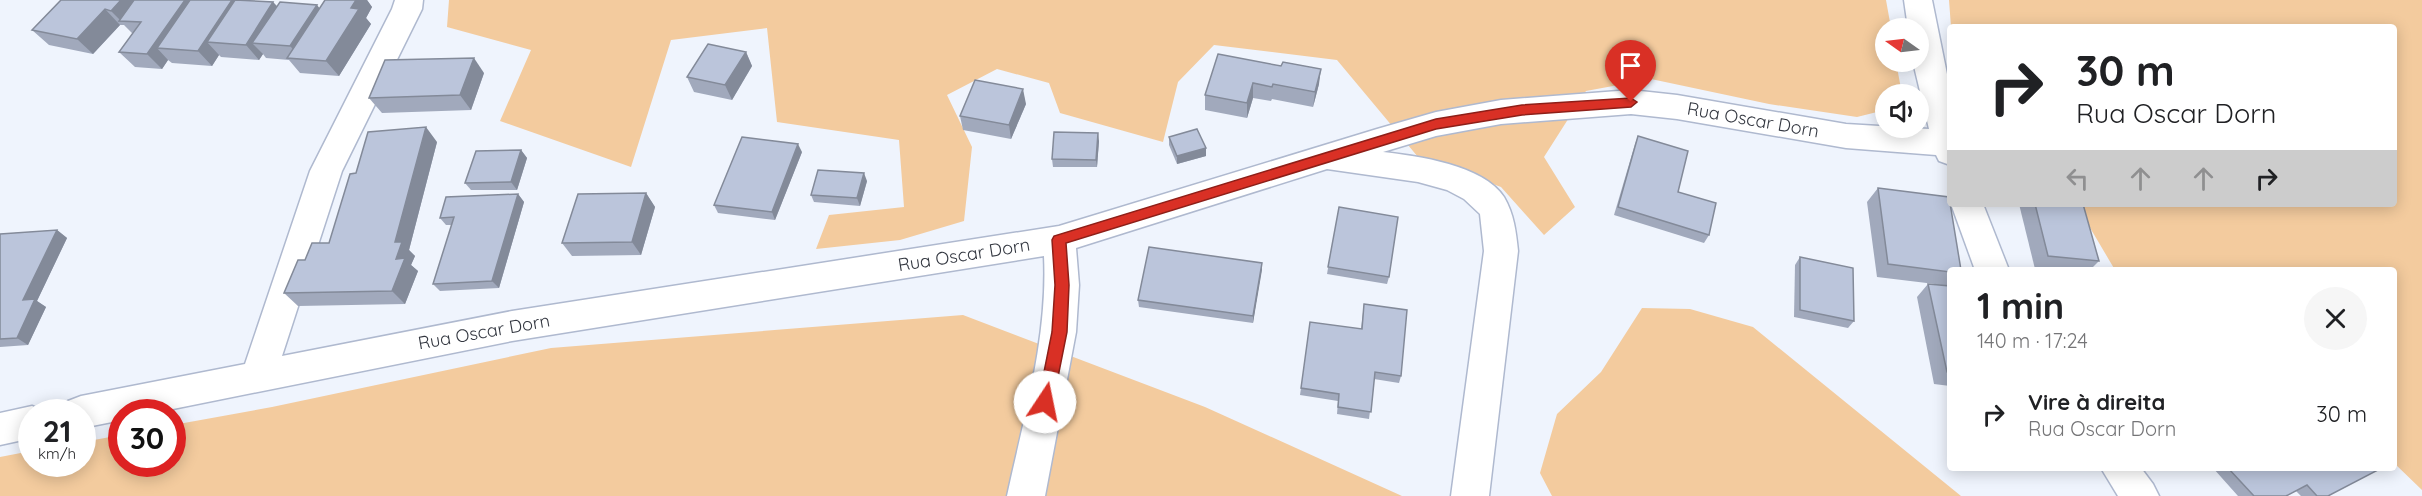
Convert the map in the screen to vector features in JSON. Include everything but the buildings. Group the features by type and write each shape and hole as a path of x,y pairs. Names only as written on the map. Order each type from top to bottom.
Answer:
{"street":[{"path":"258,377 326,171 407,9 409,0"},
{"path":"1918,0 1927,57 1947,143"},
{"name":"Rua Oscar Dorn","path":"96,409 512,326 1059,240 1436,124 1479,116 1564,106 1631,102 1677,107 1846,135 1947,147"},
{"path":"1325,158 1445,176 1468,186 1491,203 1499,225 1501,251 1470,496"},
{"path":"1968,207 1991,267"},
{"path":"1026,496 1059,332 1062,285 1059,240"},
{"path":"0,429 18,425"},
{"path":"2121,471 2140,496"}],"shaded area":[{"path":"449,0 1886,0 1889,18 1875,18 1875,72 1898,72 1900,84 1875,84 1875,112 1857,117 1769,104 1651,79 1586,91 1544,157 1575,207 1544,235 1501,187 1418,157 1337,60 1214,45 1178,82 1163,142 1060,113 1049,83 997,69 947,95 972,147 964,221 900,240 816,249 829,215 904,207 899,140 777,122 767,28 671,40 631,167 500,121 531,50 447,27"},
{"path":"1949,0 2422,0 2422,490 2397,466 2397,267 2113,267 2078,207 2397,207 2397,24 1951,24"},
{"path":"1642,308 1690,309 1753,327 1961,496 1552,496 1540,473 1557,414 1601,372"},
{"path":"963,315 1205,407 1402,496 0,496 0,457 18,454 18,477 96,477 96,440 108,437 108,477 186,477 186,423 272,407 551,348"}],"route":[{"path":"1045,402 1059,332 1062,285 1059,240 1436,124 1501,112 1631,102"}]}
